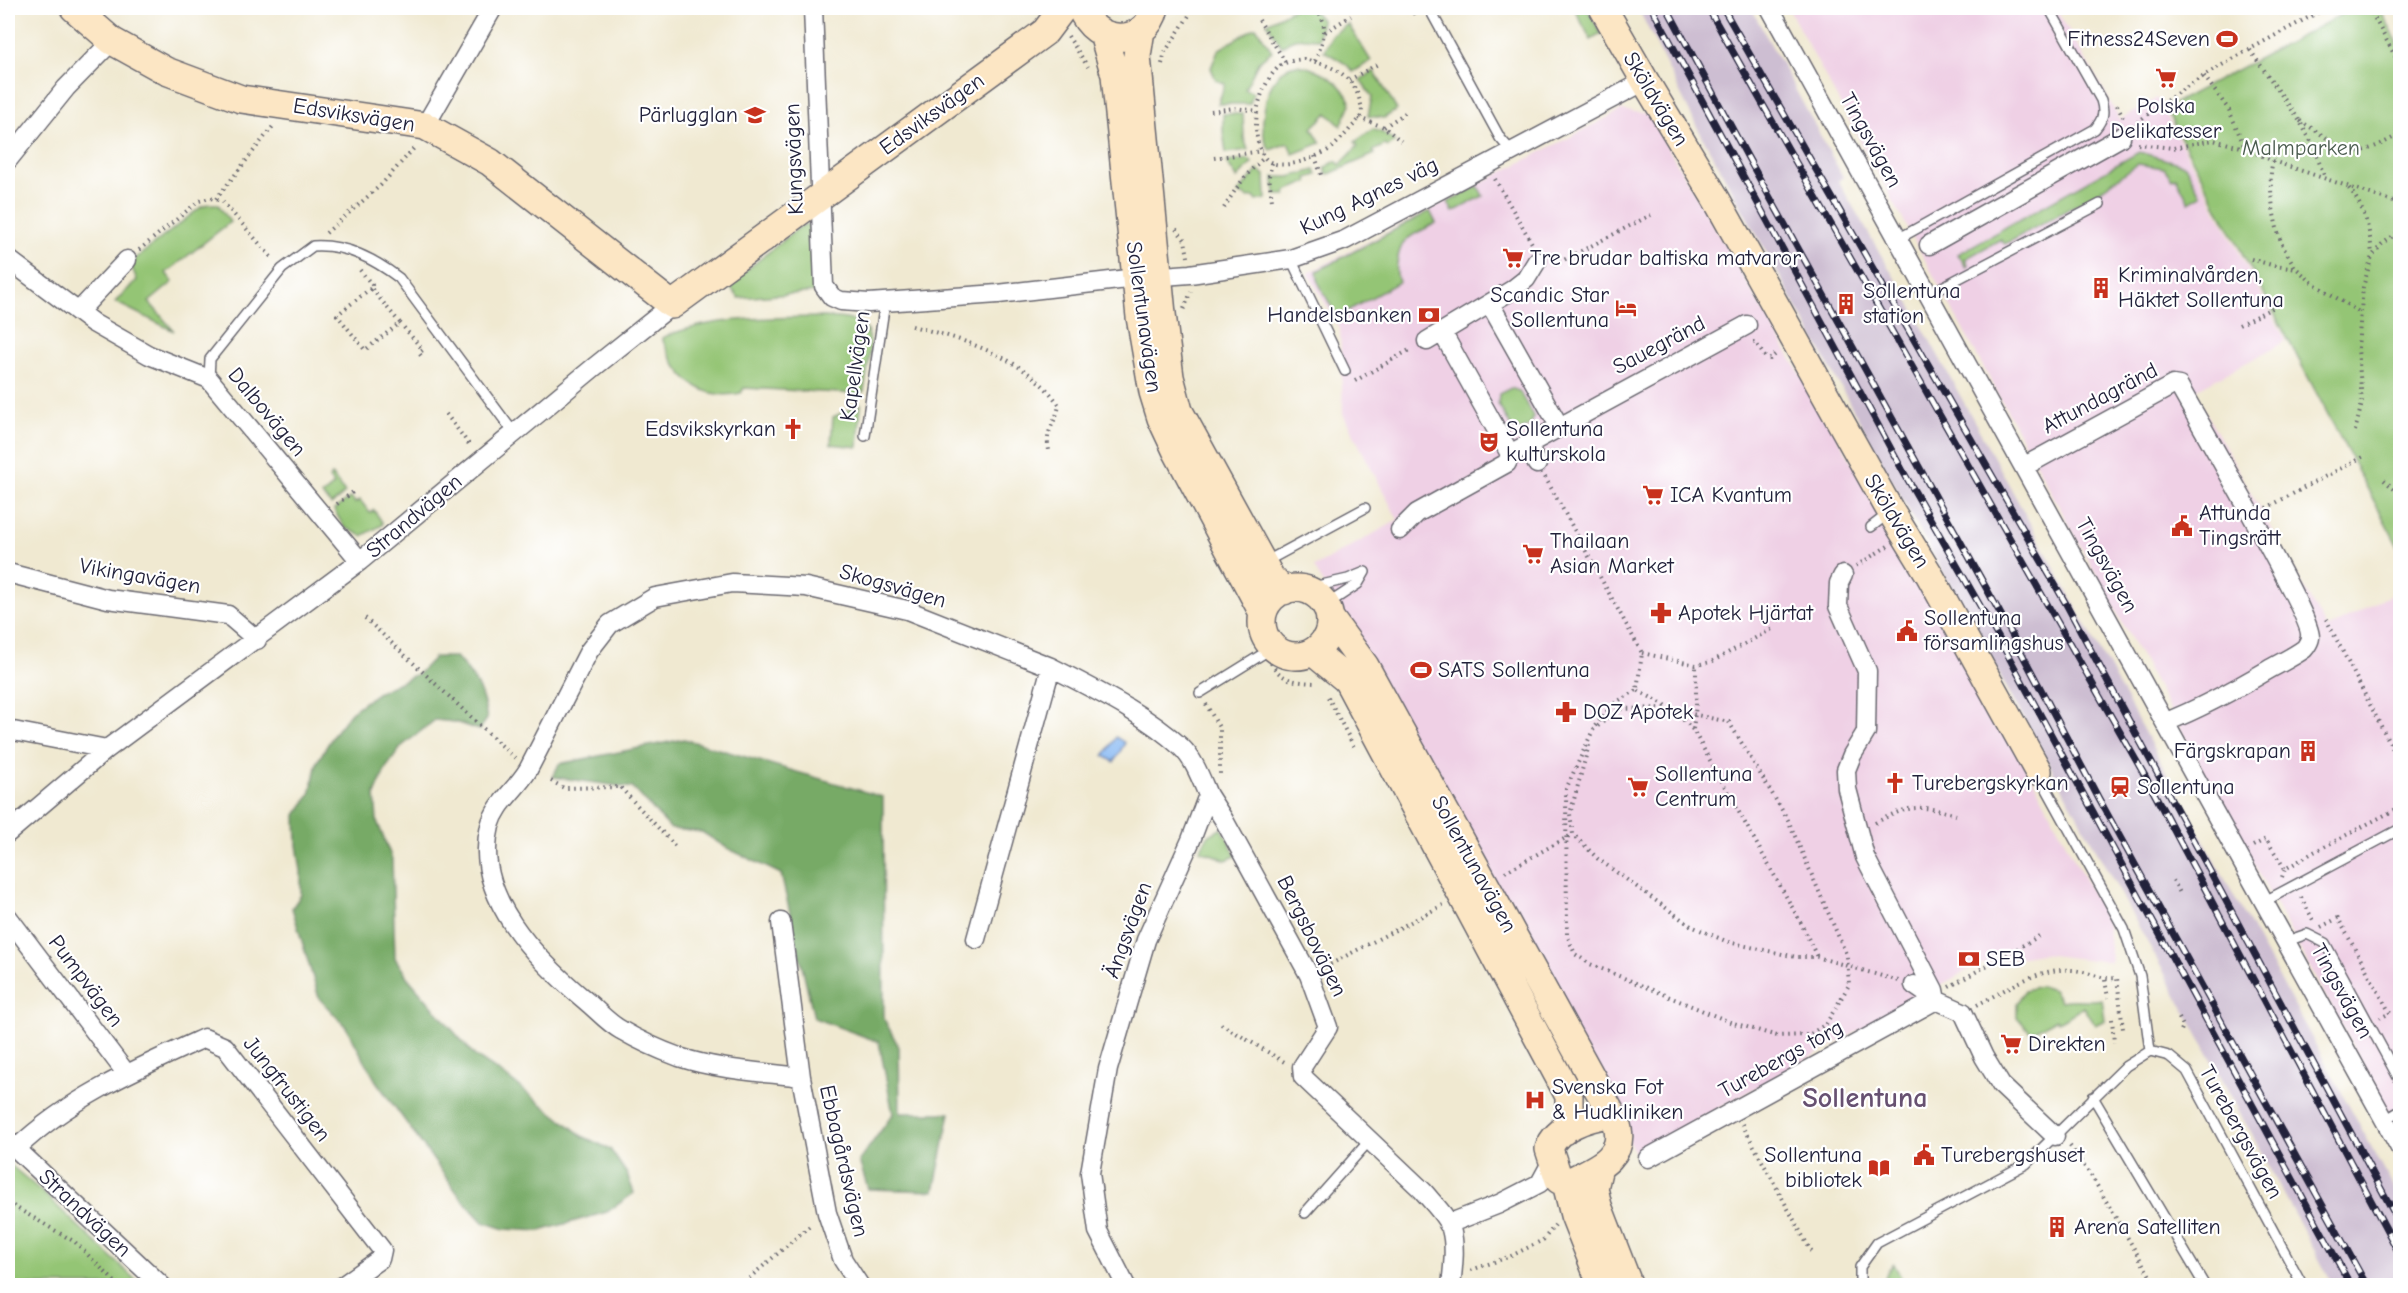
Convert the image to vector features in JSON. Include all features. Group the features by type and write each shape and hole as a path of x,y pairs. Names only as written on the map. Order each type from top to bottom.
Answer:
{"street":[{"name":"Edsviksvägen","path":"74,8 112,41 166,70 240,99 421,135 490,162 672,305"},
{"path":"421,135 493,8"},
{"name":"Kungsvägen","path":"813,8 824,286 832,297 841,301"},
{"path":"1075,23 1120,38 1141,30 1152,18 1155,8"},
{"name":"Sköldvägen","path":"1604,8 1715,197 1881,519 1929,574 2038,771"},
{"name":"Tingsvägen","path":"1770,8 2286,941 2393,1115 2400,1148"},
{"name":"Edsviksvägen","path":"819,196 1075,23"},
{"name":"Sollentunavägen","path":"1075,23 1115,75 1147,278 1179,411 1271,578 1294,590"},
{"name":"Sollentunavägen","path":"1141,30 1137,56 1147,278 1140,317 1149,371 1161,418 1263,613"},
{"path":"8,160 66,88 112,41"},
{"name":"Kung Agnes väg","path":"841,301 855,304 998,294 1291,259 1344,240 1645,81"},
{"path":"1929,245 2121,137"},
{"name":"Strandvägen","path":"8,832 107,749 360,561 672,305 819,196"},
{"name":"Dalbovägen","path":"8,259 93,323 149,355 209,379 360,561"},
{"path":"78,312 127,260"},
{"path":"1509,454 1435,336 1490,304 1526,279 1537,261"},
{"path":"1490,304 1559,426"},
{"name":"Sauegränd","path":"1400,530 1417,513 1507,464 1509,454 1747,325"},
{"name":"Attundagränd","path":"2025,466 2173,385 2179,386 2197,417 2291,591 2311,636 2306,647 2288,658 2239,687 2166,722"},
{"path":"1527,444 1537,464"},
{"name":"Vikingavägen","path":"8,573 108,599 228,615 256,640"},
{"path":"1843,575 1839,583 1838,606 1867,671 1866,732 1846,770 1847,789 1865,857 1934,990 1936,1000"},
{"name":"Skogsvägen","path":"528,770 589,651 610,624 655,597 732,583 806,587 907,610 1051,667"},
{"path":"1294,590 1318,596 1328,611 1328,635 1320,647 1313,652 1299,656 1279,651 1275,659 1263,634 1263,613 1274,596 1294,590"},
{"name":"Sollentunavägen","path":"1328,611 1365,666 1611,1114 1619,1136 1616,1151 1599,1167 1559,1175"},
{"name":"Sollentunavägen","path":"1313,652 1347,680 1569,1096 1569,1113 1564,1131 1551,1143 1549,1149 1602,1286"},
{"path":"976,939 1051,667 1145,720 1182,748 1199,773 1208,795"},
{"path":"8,730 107,749"},
{"name":"Ebbagårdsvägen","path":"528,770 519,785 505,797 490,824 487,846 488,868 493,890 504,911 552,973 620,1030 680,1057 733,1068 801,1077"},
{"name":"Bergsbovägen","path":"1208,795 1240,847 1308,975 1328,1027 1307,1058 1302,1072"},
{"name":"Ängsvägen","path":"1126,1286 1098,1231 1090,1173 1108,1069 1146,939 1191,840 1208,795"},
{"name":"Pumpvägen","path":"8,917 126,1073"},
{"name":"Ebbagårdsvägen","path":"781,922 801,1077 827,1213 843,1260 860,1286"},
{"path":"1914,985 1936,1000 1963,1012 1984,1057 2001,1085 2055,1136"},
{"name":"Turebergs torg","path":"1648,1158 1936,1000"},
{"name":"Jungfrustigen","path":"12,1145 126,1073 204,1038 225,1047 382,1250 380,1258 342,1286"},
{"path":"1302,1072 1303,1077 1423,1191 1451,1228 1451,1279"},
{"path":"1564,1131 1581,1121 1611,1114"},
{"name":"Strandvägen","path":"12,1145 162,1286"},
{"path":"1599,1167 1594,1188 1598,1206 1629,1286"},
{"path":"1448,1224 1559,1175"}],"lane":[{"path":"1429,8 1500,138 1512,152"},
{"path":"1899,238 2095,129 2102,121 2104,112 2101,100 2049,8"},
{"path":"1929,294 2100,204"},
{"path":"209,379 210,359 282,269 313,246 343,248 376,261 399,278 514,433"},
{"path":"1291,259 1345,371"},
{"name":"Kapellvägen","path":"865,436 885,302"},
{"path":"1263,563 1365,508"},
{"path":"1294,590 1348,579 1365,572 1358,584 1328,611"},
{"path":"1200,693 1275,659"},
{"name":"Sköldvägen","path":"2038,771 2124,929 2140,976 2150,1051"},
{"path":"2265,901 2400,829"},
{"path":"2286,941 2307,934 2325,943 2400,1081"},
{"path":"1860,1286 1860,1267 1877,1243 2026,1164 2126,1066 2150,1051"},
{"name":"Turebergsvägen","path":"2150,1051 2169,1056 2187,1071 2303,1286"},
{"path":"2093,1097 2205,1286"},
{"path":"1305,1213 1370,1140"}],"path":[{"path":"1160,70 1165,52 1194,8"},
{"path":"1315,61 1325,32 1324,20 1316,8"},
{"path":"2326,8 2162,102 2121,137 2149,147 2173,148 2213,140 2245,148 2273,161 2400,204"},
{"path":"2369,8 2400,65"},
{"path":"1325,32 1351,16"},
{"path":"1258,20 1286,63"},
{"path":"1075,23 1093,76"},
{"path":"2250,50 2299,120 2312,143 2325,178"},
{"path":"1303,58 1332,66 1349,80 1358,93 1362,107 1359,118 1332,147 1315,156 1289,164 1272,164 1265,157 1257,136 1258,111 1268,81 1286,63 1303,58"},
{"path":"1349,80 1378,64"},
{"path":"2204,76 2229,110 2245,148"},
{"path":"1210,111 1235,108 1258,111"},
{"path":"1384,127 1406,113"},
{"path":"1359,118 1384,127 1401,141"},
{"path":"2299,120 2340,149 2353,151 2375,148 2400,134"},
{"path":"216,199 274,124"},
{"path":"323,245 324,234 381,185 421,135"},
{"path":"1214,158 1262,151"},
{"path":"1315,156 1322,178"},
{"path":"1224,208 1239,184 1265,157"},
{"path":"2273,161 2270,171 2273,206 2282,244 2296,269 2313,283 2359,312"},
{"path":"1272,164 1269,176 1272,201"},
{"path":"1492,173 1538,252 1537,261"},
{"path":"2349,188 2364,209 2372,256 2359,312 2358,348 2362,403 2355,431"},
{"path":"127,260 200,201 210,198 222,201 282,269"},
{"path":"1526,279 1651,215"},
{"path":"1176,228 1185,240 1187,252"},
{"path":"2372,256 2382,244 2400,231"},
{"path":"2251,260 2296,269"},
{"path":"400,323 365,350 337,315 371,288 423,350 419,353 422,357"},
{"path":"2239,325 2276,306"},
{"path":"912,326 951,336 991,353 1019,368 1051,393 1059,405 1057,417 1048,431 1046,440 1049,450"},
{"path":"1345,371 1351,383 1435,336"},
{"path":"446,414 474,450"},
{"path":"2265,509 2366,455"},
{"path":"1537,464 1642,653 1637,690"},
{"path":"2384,480 2400,494"},
{"path":"1843,575 1892,543"},
{"path":"365,618 528,770"},
{"path":"2326,619 2400,763"},
{"path":"1642,653 1696,665 1711,662 1774,628"},
{"path":"1275,659 1291,681 1316,683 1323,688 1361,759"},
{"path":"1693,730 1696,705 1696,665"},
{"path":"1637,690 1674,710 1693,730 1801,923 1817,957"},
{"path":"1637,690 1613,704 1596,723 1570,814 1573,834 1598,859 1691,926 1728,942 1796,957 1817,957 1914,985"},
{"path":"1200,693 1220,729 1218,790 1208,795"},
{"path":"1664,708 1729,722 1788,820 1847,956 1848,966 1849,985 1826,1024 1809,1035 1778,1036 1730,1022 1590,964 1575,954 1567,935 1566,789 1593,730 1619,709 1664,708"},
{"path":"551,781 564,788 620,787 677,848"},
{"path":"1858,833 1901,809 1928,807 1956,815"},
{"path":"2278,886 2284,869 2400,807"},
{"path":"1505,872 1573,834"},
{"path":"2250,848 2266,839 2284,869"},
{"path":"2173,880 2180,893"},
{"path":"2294,886 2325,943"},
{"path":"1437,896 1448,915"},
{"path":"1308,975 1443,905"},
{"path":"2318,928 2341,917 2393,1012 2369,1024"},
{"path":"1936,1000 1950,987 2041,935"},
{"path":"1963,1012 2029,979 2053,970 2074,970 2105,980 2117,978 2123,1029"},
{"path":"2105,980 2108,998"},
{"path":"2179,1018 2183,1026 2180,1033"},
{"path":"2112,1019 2114,1043"},
{"path":"1221,1024 1302,1072"},
{"path":"1735,1112 1812,1253"},
{"path":"2055,1136 2069,1144 2092,1177 2156,1286"},
{"path":"8,1203 75,1242 119,1286"},
{"path":"740,1286 827,1213"},
{"path":"1451,1279 1511,1256 1543,1240 1558,1223 1562,1233"}],"shaded area":[{"path":"1638,8 1751,8 1843,177 1838,181 1910,304 2400,1199 2400,1285 2333,1285 2177,996 1696,125"},
{"path":"1788,8 2056,8 2120,119 2157,98 2286,341 2194,391 2327,629 2400,590 2400,1133"},
{"path":"1622,110 1648,114 1993,703 2108,924 2111,962 2041,954 1977,965 1636,1154 1314,567 1398,520 1343,414 1340,329 1308,273"}],"green space":[{"path":"1295,8 1311,8 1322,21 1318,39 1294,39 1282,47 1267,23"},
{"path":"1574,8 1587,8 1601,34 1591,40"},
{"name":"Malmparken","path":"2354,8 2379,8 2400,47 2400,550 2165,108"},
{"path":"1348,24 1371,61 1353,72 1346,64 1324,51 1332,35"},
{"path":"1256,27 1272,51 1259,61 1245,89 1253,93 1250,104 1218,104 1225,84 1216,80 1211,68 1218,50"},
{"path":"1297,65 1314,69 1330,77 1342,89 1351,104 1341,126 1327,113 1312,128 1321,143 1293,154 1288,143 1270,150 1266,142 1263,122 1270,89 1280,73 1288,67"},
{"path":"1374,71 1397,110 1384,118 1368,116 1372,97 1360,80"},
{"path":"1223,114 1243,114 1244,138 1248,150 1226,153"},
{"path":"1373,129 1395,142 1388,147 1385,145 1373,151 1375,154 1327,175 1324,168 1336,161 1340,165 1358,146 1355,142"},
{"path":"2139,152 2185,165 2201,195 2189,202 2176,177 2172,179 2164,168 2138,164 2087,199 2005,244 2001,239 1965,259 1968,266 1966,267 1958,254"},
{"path":"1249,159 1252,163 1237,178 1226,162"},
{"path":"1258,170 1265,175 1266,199 1257,201 1254,197 1249,198 1238,193"},
{"path":"1315,170 1317,175 1307,178 1308,182 1286,191 1286,195 1275,195 1274,177 1289,177"},
{"path":"1478,186 1483,196 1453,212 1448,202"},
{"path":"218,204 230,222 166,273 173,282 149,302 174,331 115,302 137,280 130,263 201,207"},
{"path":"1430,211 1436,223 1409,237 1401,247 1396,269 1399,282 1337,317 1318,282 1317,271"},
{"path":"809,224 817,292 739,298 730,287 733,281 801,226"},
{"path":"825,317 857,322 868,334 869,363 864,391 859,394 744,388 741,393 726,395 713,393 691,383 682,374 662,338 721,322 763,318"},
{"path":"1511,388 1519,391 1533,416 1531,425 1521,430 1512,428 1498,404 1499,394"},
{"path":"861,404 858,447 831,444 833,417"},
{"path":"332,475 345,493 331,505 322,495 334,485 329,478"},
{"path":"351,497 355,503 360,500 370,513 374,510 382,525 362,536 344,527 334,510"},
{"path":"435,657 456,657 463,665 473,678 480,693 487,719 479,730 455,722 435,720 402,746 386,768 375,794 377,821 392,859 395,958 408,978 475,1056 504,1075 584,1137 610,1149 627,1174 634,1193 607,1212 540,1231 504,1229 483,1222 461,1198 376,1081 346,1027 319,998 292,908 301,895 296,815 310,795 317,762 351,712 377,693 419,673"},
{"path":"684,739 883,797 884,1019 899,1047 900,1113 950,1113 934,1191 868,1189 859,1161 893,1114 879,1042 814,1018 781,874 727,848 702,832 671,829 633,788 553,777 559,764"},
{"path":"1222,828 1236,856 1226,860 1200,850 1208,836"},
{"path":"2041,986 2053,990 2061,1001 2102,999 2105,1020 2095,1025 2084,1007 2058,1022 2056,1019 2031,1033 2017,1017 2017,1003 2025,990"},
{"path":"8,1163 40,1190 141,1285 8,1285"},
{"path":"1894,1264 1905,1285 1883,1285 1887,1272"}],"water":[{"path":"1116,737 1125,743 1114,762 1104,756"}],"railway":[{"path":"1652,8 1904,473 1998,637 2351,1286"},
{"path":"1667,8 2367,1286"},
{"path":"1708,8 2145,776 2400,1255"},
{"path":"1723,8 2065,602 2400,1224"}],"place":[{"name":"Fitness24Seven","path":"2227,39"},
{"name":"Polska Delikatesser","path":"2166,78"},
{"name":"Pärlugglan","path":"755,115"},
{"name":"Tre brudar baltiska matvaror","path":"1513,258"},
{"name":"Kriminalvården, Häktet Sollentuna","path":"2101,288"},
{"name":"Sollentuna station","path":"1846,304"},
{"name":"Scandic Star Sollentuna","path":"1626,308"},
{"name":"Handelsbanken","path":"1429,315"},
{"name":"Edsvikskyrkan","path":"793,429"},
{"name":"Sollentuna kulturskola","path":"1489,442"},
{"name":"ICA Kvantum","path":"1653,495"},
{"name":"Attunda Tingsrätt","path":"2182,526"},
{"name":"Thailaan Asian Market","path":"1533,554"},
{"name":"Apotek Hjärtat","path":"1661,613"},
{"name":"Sollentuna församlingshus","path":"1907,631"},
{"name":"SATS Sollentuna","path":"1421,670"},
{"name":"DOZ Apotek","path":"1566,712"},
{"name":"Färgskrapan","path":"2308,751"},
{"name":"Turebergskyrkan","path":"1895,783"},
{"name":"Sollentuna Centrum","path":"1638,787"},
{"name":"Sollentuna","path":"2120,787"},
{"name":"SEB","path":"1969,959"},
{"name":"Direkten","path":"2011,1044"},
{"name":"Svenska Fot & Hudkliniken","path":"1535,1100"},
{"name":"Turebergshuset","path":"1924,1155"},
{"name":"Sollentuna bibliotek","path":"1879,1168"},
{"name":"Arena Satelliten","path":"2057,1227"}],"district":[{"name":"Sollentuna","path":"1865,1098"}]}
